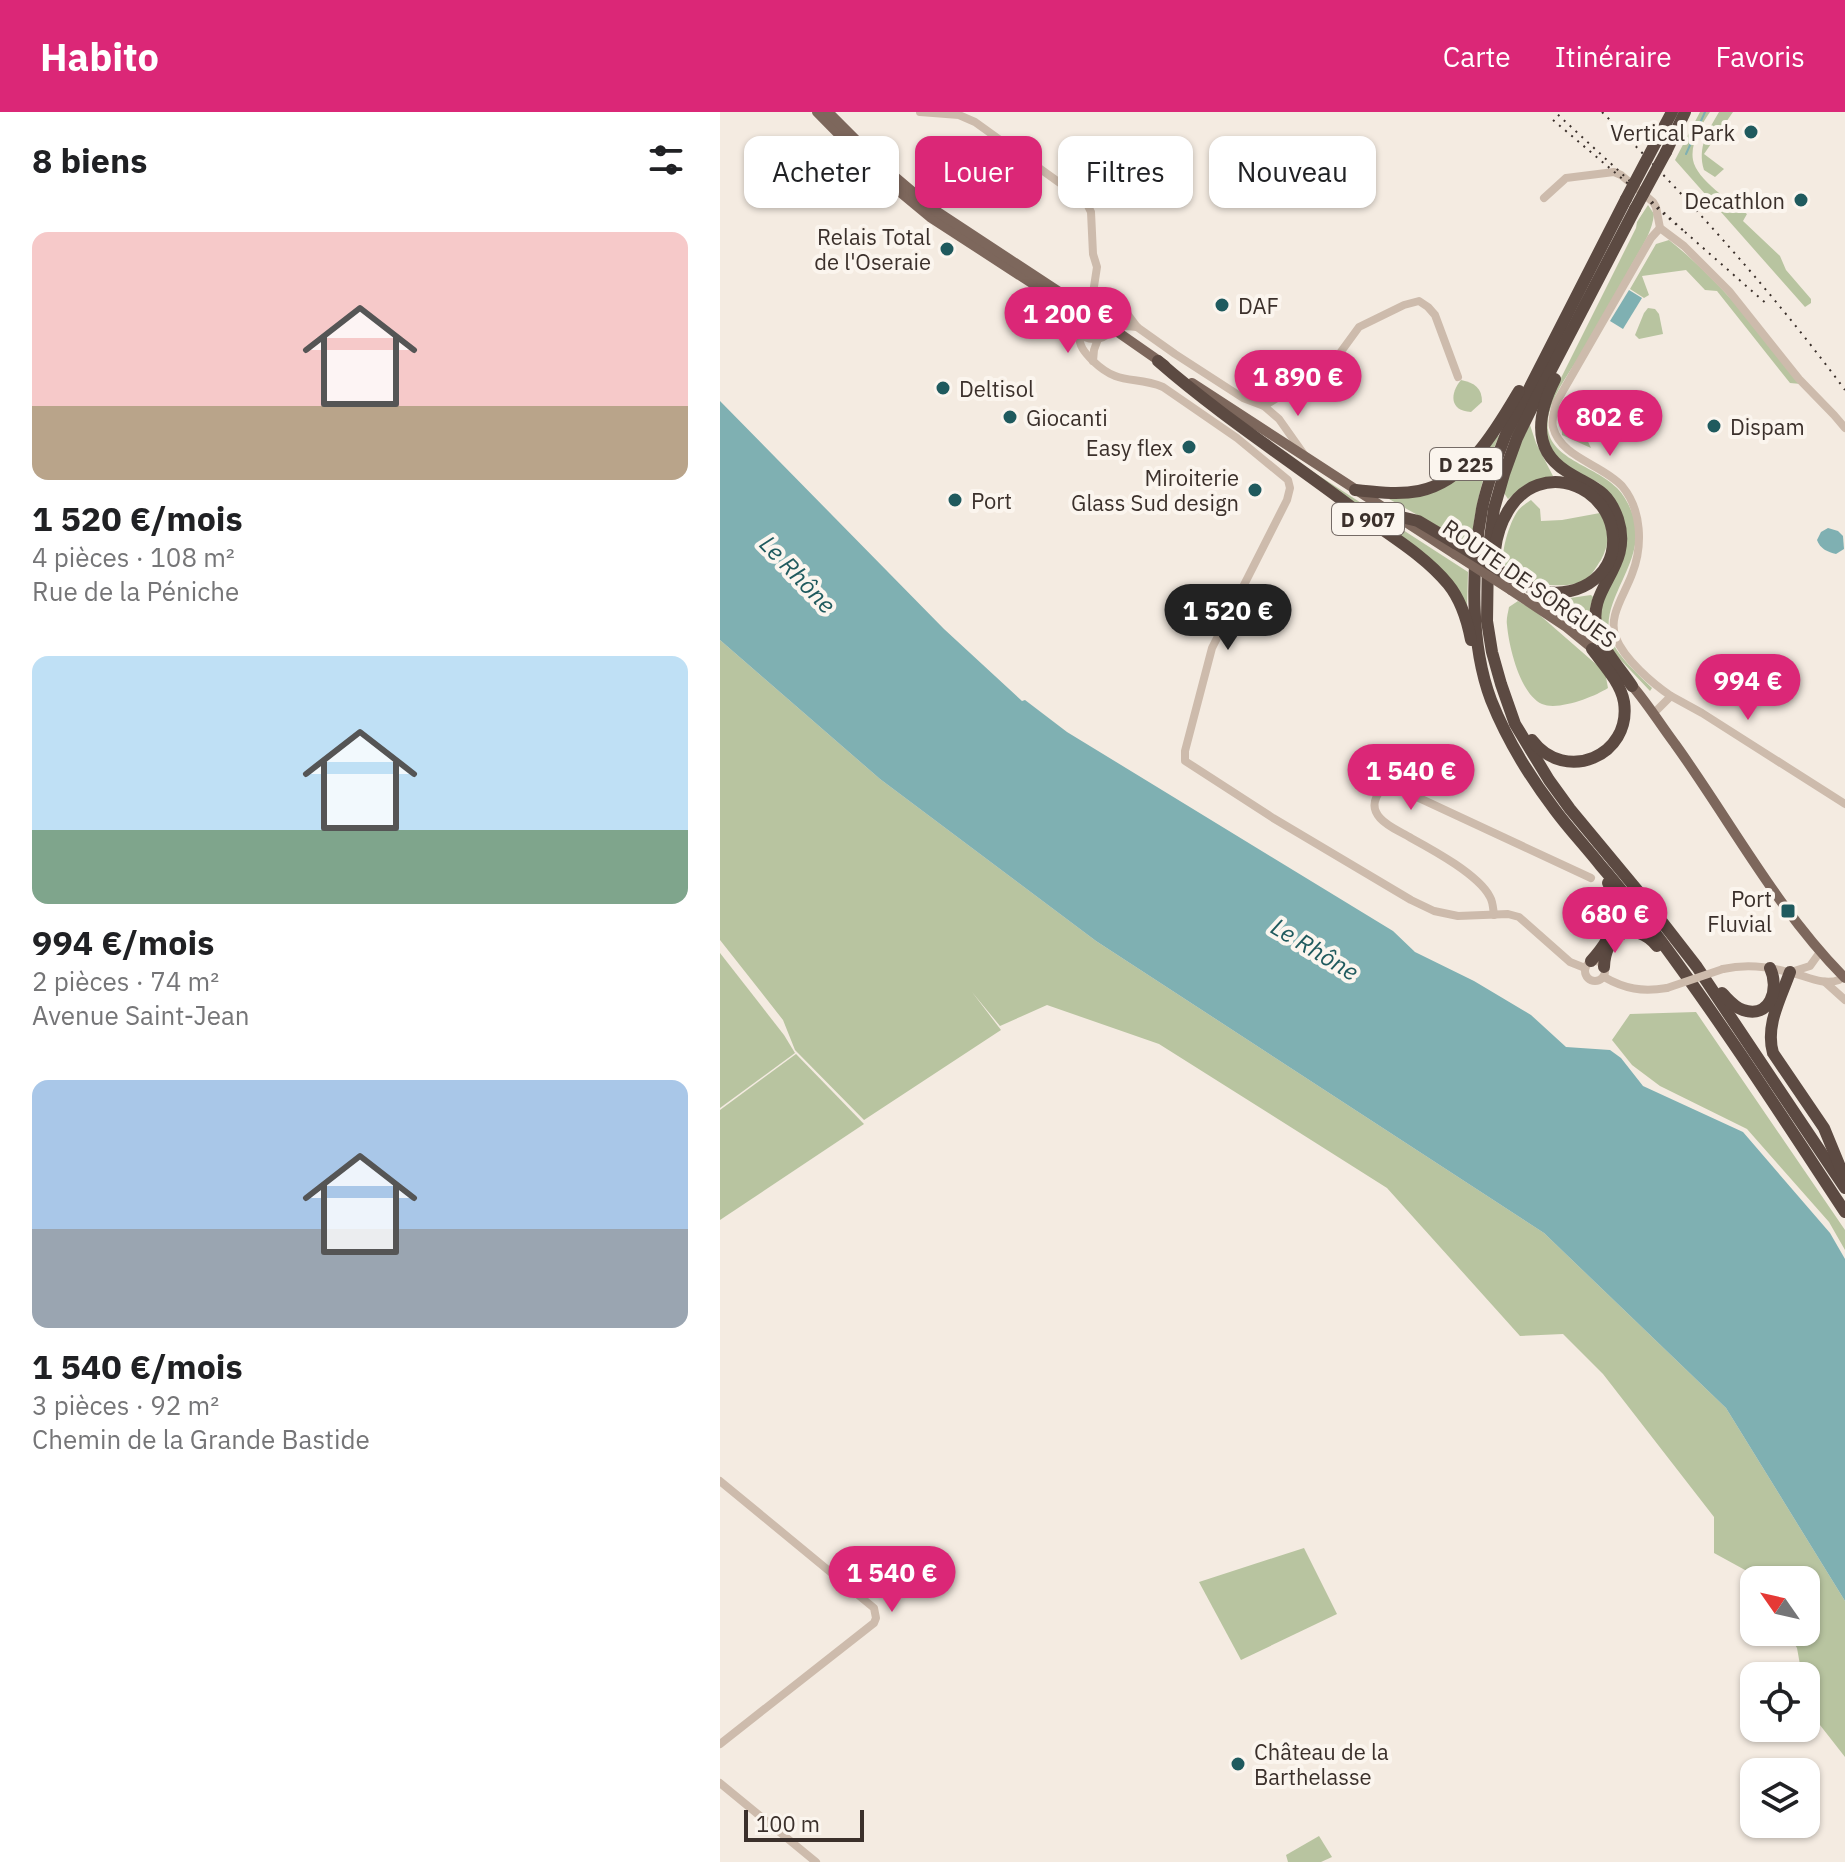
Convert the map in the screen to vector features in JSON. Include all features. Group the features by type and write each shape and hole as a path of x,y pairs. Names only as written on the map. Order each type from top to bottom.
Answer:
{"highway":[{"name":"D 225","path":"1632,686 1600,638 1595,621 1598,598 1620,555 1621,531 1617,516 1601,492 1566,472 1551,457 1541,434 1540,423 1546,398 1583,309 1672,112"},
{"name":"D 225","path":"1355,490 1421,490 1452,475 1469,462 1498,425 1557,331 1631,204 1666,152 1685,112"},
{"name":"D 225","path":"1487,616 1490,531 1504,474 1517,438 1583,309"},
{"name":"D 225","path":"1505,730 1489,693 1476,635 1476,548 1482,507 1497,457 1557,331"},
{"name":"D 907","path":"1158,361 1191,390 1422,560 1449,586 1462,606 1482,689 1495,722 1505,730 1522,763 1557,814 1651,928 1736,1047 1845,1212"},
{"name":"D 907","path":"1397,516 1418,521 1455,548 1512,584 1564,592 1589,585 1609,561 1613,536 1608,517 1592,495 1577,486 1552,482 1532,487 1509,508 1496,541 1492,594 1487,616 1492,652 1515,724 1570,809 1697,967 1845,1188"},
{"name":"D 907","path":"1487,616 1494,631 1501,666 1527,733 1539,749 1551,758 1570,763 1588,760 1606,750 1617,738 1624,719 1624,704 1618,688 1592,649"},
{"path":"1557,814 1559,825 1609,884 1616,897 1614,924 1601,950 1588,965"},
{"path":"1604,972 1606,952 1614,938 1628,931 1645,934 1736,1047"},
{"path":"1697,967 1734,1005 1747,1011 1766,1005 1774,995 1775,978 1770,968"},
{"path":"1790,972 1771,1025 1771,1046 1824,1128 1845,1177"}],"main road":[{"name":"D 907","path":"817,112 877,173 930,217 1113,329 1397,516"},
{"name":"D 907","path":"828,112 881,165 933,209 1074,306"},
{"name":"ROUTE DE SORGUES","path":"1512,584 1610,663 1632,686 1713,798 1788,911 1844,977"}],"street":[{"path":"920,112 959,115 975,122 1087,204 1091,212 1093,254 1097,267 1093,293"},
{"path":"1544,198 1566,178 1614,172 1621,175 1653,202 1660,228 1684,246 1729,291 1799,379 1845,428"},
{"path":"1660,228 1651,238 1556,403 1552,424 1559,441 1621,485 1636,510 1640,542 1633,573 1618,606 1613,628 1616,639 1650,681 1845,804"},
{"path":"1098,339 1079,334 1073,326 1074,306 1084,296 1093,293 1120,306 1137,327 1243,398 1264,406 1279,419 1305,457"},
{"path":"1264,406 1332,364 1359,327 1419,301 1435,315 1458,377"},
{"path":"1113,329 1114,304"},
{"path":"1093,361 1098,339 1113,329 1137,327"},
{"path":"1079,334 1079,343 1093,361 1112,376 1163,387 1282,473 1290,488 1287,500 1212,648 1185,761 1273,818 1411,900 1434,911 1458,916 1508,914 1519,917 1570,962 1588,965 1599,961 1604,972 1618,985 1650,991 1723,969 1750,965 1821,981 1844,977"},
{"path":"1653,714 1671,696"},
{"path":"1494,915 1492,899 1484,887 1442,855 1378,817 1373,804 1384,786 1404,791 1591,878"},
{"path":"1790,972 1810,966 1820,952"},
{"path":"1588,965 1585,976 1590,981 1598,981 1604,972"},
{"path":"1810,966 1821,981 1845,1000"},
{"path":"720,1481 874,1608 876,1618 874,1623 720,1744"},
{"path":"720,1783 816,1862"}],"green space":[{"path":"1700,112 1710,112 1695,141 1692,154 1696,167 1716,190 1747,214 1743,221 1780,256 1786,270 1811,299 1805,307 1675,160"},
{"path":"1719,112 1733,112 1704,154 1724,169 1715,177 1704,170 1702,154 1705,140"},
{"path":"1648,205 1654,214 1649,234 1560,388 1549,413 1548,428 1559,450 1607,479 1625,498 1631,511 1636,535 1634,550 1611,608 1610,636 1622,657 1652,688 1650,691 1613,652 1598,625 1603,597 1610,494 1599,483 1571,469 1552,452 1544,429 1553,394"},
{"path":"1669,240 1723,290 1801,384 1790,383 1717,291 1705,290 1686,270 1642,276 1649,295 1644,298 1630,289 1656,244"},
{"path":"1648,308 1655,309 1659,314 1663,334 1639,339 1635,335"},
{"path":"1461,380 1474,385 1481,393 1482,402 1471,412 1455,405 1455,390"},
{"path":"1567,397 1591,448 1562,435 1562,403"},
{"path":"1530,425 1553,476 1526,484 1508,499 1504,493 1509,476"},
{"path":"1496,434 1499,436 1480,490 1471,545 1389,499 1425,493"},
{"path":"1304,466 1468,572 1467,606 1460,593"},
{"path":"1531,500 1540,509 1541,521 1600,513 1607,531 1606,548 1593,573 1586,579 1567,585 1543,584 1520,577 1505,565 1504,546 1511,523 1518,510"},
{"path":"1591,595 1591,634 1549,601"},
{"path":"1518,601 1535,611 1605,672 1608,688 1585,699 1557,706 1542,704 1534,699 1517,669 1508,634 1509,607"},
{"path":"720,640 880,779 1096,941 1544,1233 1726,1408 1845,1601 1845,1757 1820,1725 1820,1662 1800,1662 1796,1646 1820,1646 1820,1566 1740,1567 1714,1553 1714,1517 1603,1374 1563,1334 1520,1336 1387,1188 1159,1044 1047,1005 1000,1026 972,992 1001,1030 864,1120 795,1050 783,1020 720,940"},
{"path":"720,953 795,1053 720,1108"},
{"path":"1696,1012 1845,1230 1845,1250 1829,1222 1747,1129 1660,1086 1632,1065 1612,1040 1630,1014"},
{"path":"796,1054 864,1124 720,1220 720,1110"},
{"path":"1304,1548 1337,1614 1241,1660 1199,1582"},
{"path":"1319,1836 1332,1857 1321,1862 1288,1862 1286,1855"}],"water":[{"path":"1629,290 1642,298 1623,329 1610,321"},
{"name":"Le Rhône","path":"720,401 944,629 1022,701 1025,700 1067,732 1393,931 1415,952 1474,981 1531,1015 1566,1047 1610,1050 1621,1058 1643,1086 1743,1132 1830,1233 1845,1259 1845,1601 1726,1408 1544,1233 1096,941 880,779 720,640"},
{"path":"1828,528 1843,536 1844,549 1836,554 1822,548 1817,540 1821,532"}],"waterway":[{"path":"1686,154 1705,112"}],"railway":[{"path":"1553,120 1685,232 1555,112"},
{"path":"1602,112 1729,246 1845,390"},
{"path":"1685,232 1769,306"}],"place":[{"name":"Vertical Park","path":"1751,132"},
{"name":"Decathlon","path":"1801,200"},
{"name":"Relais Total de l'Oseraie","path":"947,249"},
{"name":"DAF","path":"1222,305"},
{"name":"Deltisol","path":"943,388"},
{"name":"Giocanti","path":"1010,417"},
{"name":"Dispam","path":"1714,426"},
{"name":"Easy flex","path":"1189,447"},
{"name":"Miroiterie Glass Sud design","path":"1255,490"},
{"name":"Port","path":"955,500"},
{"name":"Port Fluvial","path":"1788,911"},
{"name":"Château de la Barthelasse","path":"1238,1764"}]}
